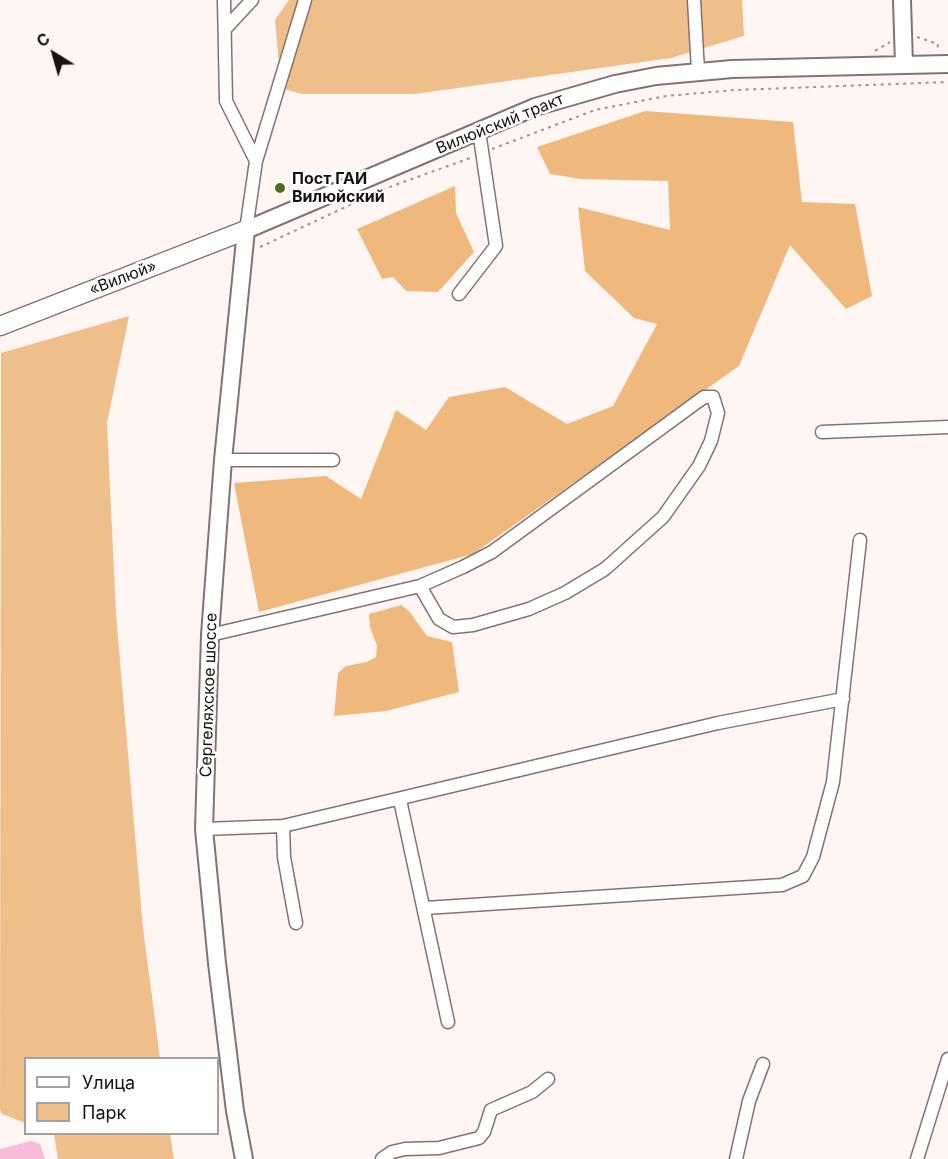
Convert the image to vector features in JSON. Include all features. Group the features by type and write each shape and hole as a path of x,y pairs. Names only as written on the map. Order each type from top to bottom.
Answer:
{"highway":[{"name":"«Вилюй»","path":"0,326 246,230"}],"main road":[{"path":"902,0 904,65"},
{"name":"Вилюйский тракт","path":"246,230 535,107 615,84 698,71 948,64"},
{"name":"Сергеляхское шоссе","path":"244,1159 235,1111 217,963 204,829 210,635 223,460 246,230"}],"street":[{"path":"224,0 226,101 256,160"},
{"path":"226,28 252,0"},
{"path":"246,230 256,160 305,0"},
{"path":"694,0 698,71"},
{"path":"459,294 496,246 479,131"},
{"path":"210,635 420,586 492,552 704,397 709,395 716,400 718,413 711,441 684,491 663,517 605,569 565,593 529,609 473,625 453,627 439,619 420,586"},
{"path":"822,432 948,427"},
{"path":"223,460 333,460"},
{"path":"425,908 782,885 795,881 808,867 819,835 832,782 860,540"},
{"path":"204,829 283,826 718,723 843,699"},
{"path":"400,800 448,1022"},
{"path":"283,826 284,857 296,923"},
{"path":"917,1159 948,1059"},
{"path":"736,1159 746,1111 763,1064"},
{"path":"382,1159 392,1152 405,1149 440,1148 479,1138 484,1132 491,1110 532,1092 548,1079"}],"path":[{"path":"243,254 384,189 595,110 638,100 735,90 948,82"}],"green space":[{"path":"289,0 742,0 744,36 671,58 415,94 301,94 281,88 275,20"},
{"path":"129,316 107,423 116,614 143,928 160,1057 24,1057 24,1123 2,1114 0,1110 1,353"},
{"path":"54,1135 170,1135 174,1159 58,1159"}],"shaded area":[{"path":"645,111 793,122 802,202 855,204 872,296 846,309 790,245 739,366 473,554 259,612 234,483 326,476 361,499 396,410 426,430 449,397 505,387 567,424 613,406 657,324 634,318 585,271 578,207 670,230 668,181 581,179 550,174 537,147"},
{"path":"455,186 456,213 474,252 438,292 406,291 393,277 382,279 357,229"},
{"path":"401,605 409,611 427,636 452,642 459,692 386,711 334,716 338,673 346,666 367,662 376,657 377,646 370,627 369,614"},
{"path":"31,1141 40,1144 45,1159 0,1159 0,1149"}],"place":[{"name":"Пост ГАИ Вилюйский","path":"280,188"}]}
